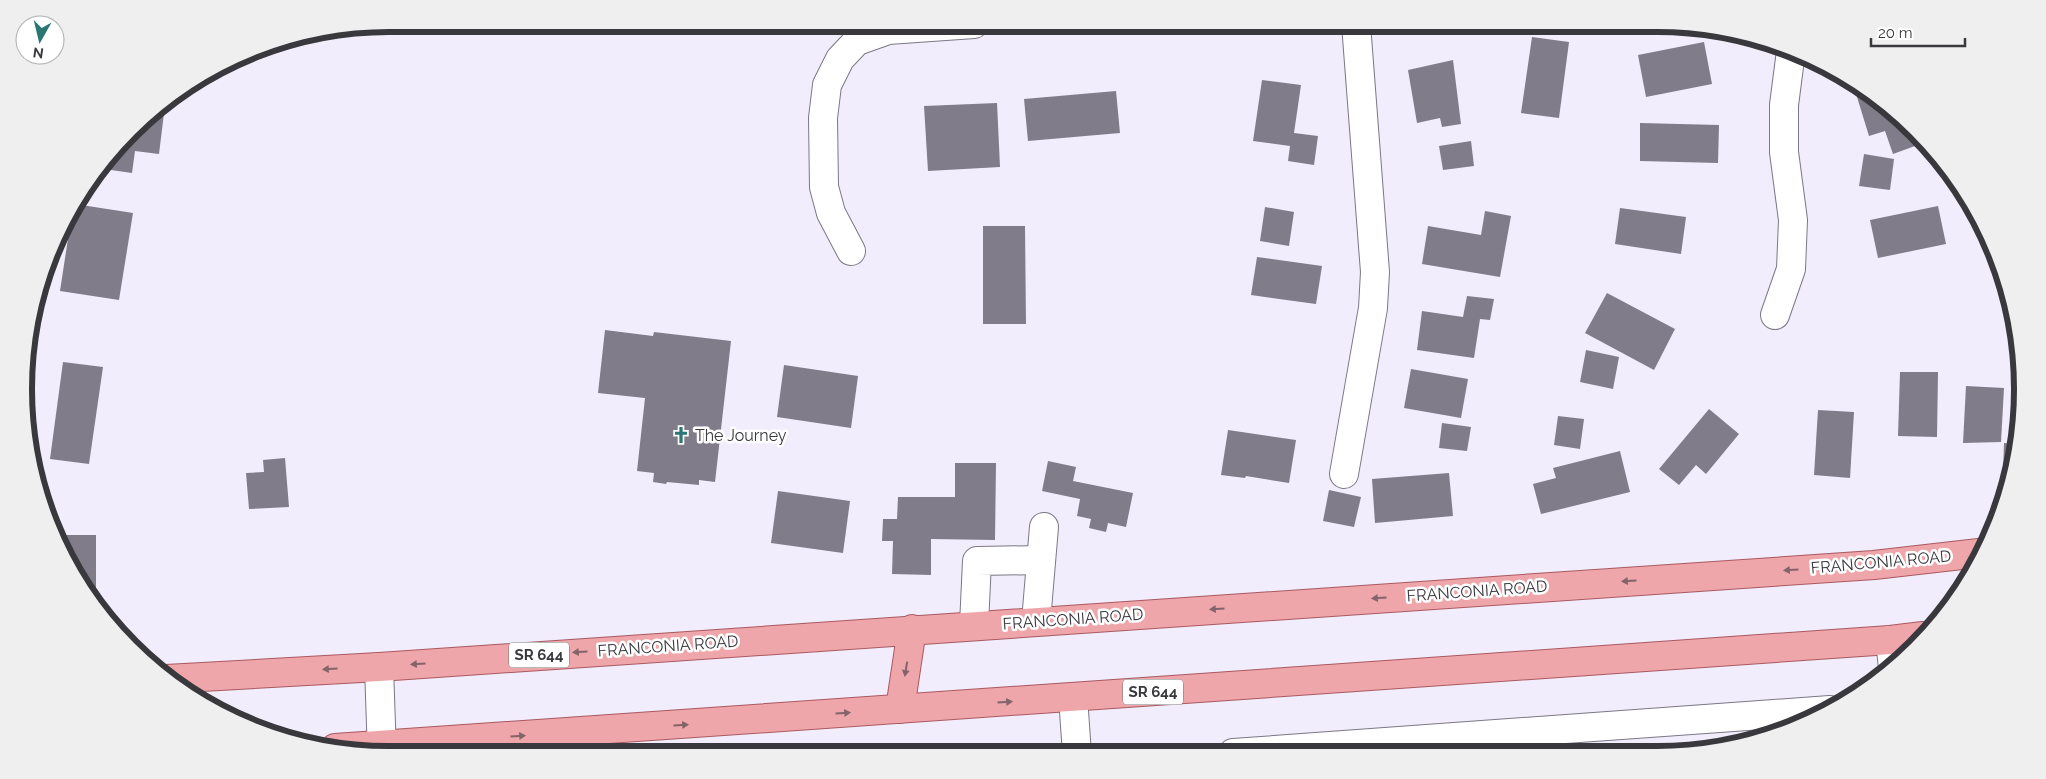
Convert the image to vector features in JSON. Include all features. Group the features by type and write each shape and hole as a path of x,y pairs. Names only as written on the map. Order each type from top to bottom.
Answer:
{"main road":[{"name":"FRANCONIA ROAD","path":"180,678 379,667 912,629 1874,565 1974,554"},
{"path":"900,709 912,629"},
{"name":"SR 644","path":"433,746 900,709 1914,637"}],"street":[{"path":"851,251 831,213 824,187 824,110 828,85 840,59 857,41 882,32"},
{"path":"1344,474 1373,308 1375,272 1357,32"},
{"path":"1775,315 1791,269 1793,220 1784,152 1784,105 1791,59"},
{"path":"1036,621 1044,527"},
{"path":"974,625 977,561 1041,560"},
{"path":"1890,640 1892,658"},
{"path":"379,667 382,746"},
{"path":"1073,697 1076,746"},
{"path":"1330,746 1811,711"}],"building":[{"path":"1532,37 1569,42 1559,118 1521,113"},
{"path":"1704,42 1712,84 1646,97 1638,55"},
{"path":"1453,60 1461,124 1442,127 1440,118 1417,123 1408,70"},
{"path":"1262,80 1301,85 1294,133 1318,136 1314,165 1288,161 1290,146 1253,141"},
{"path":"1116,91 1120,133 1028,141 1024,99"},
{"path":"1856,94 1892,121 1914,142 1915,146 1893,154 1885,131 1869,136"},
{"path":"997,103 1000,167 928,171 924,106"},
{"path":"164,113 159,154 135,151 132,173 108,170 137,137"},
{"path":"1640,123 1719,125 1718,163 1640,161"},
{"path":"1471,141 1474,166 1443,170 1439,146"},
{"path":"1864,154 1894,159 1890,190 1859,186"},
{"path":"84,205 133,213 119,300 60,291 69,232"},
{"path":"1938,206 1946,244 1878,258 1870,220"},
{"path":"1265,207 1294,212 1289,246 1260,241"},
{"path":"1620,208 1686,217 1681,254 1615,244"},
{"path":"1485,211 1511,216 1500,277 1422,264 1428,226 1481,235"},
{"path":"983,226 1025,226 1026,324 983,324"},
{"path":"1257,257 1322,266 1316,304 1251,295"},
{"path":"1607,293 1675,329 1654,370 1585,333"},
{"path":"1467,296 1494,299 1490,320 1480,319 1474,358 1417,350 1422,311 1463,317"},
{"name":"The Journey","path":"605,330 653,336 654,332 731,341 715,482 699,480 699,485 667,482 666,484 653,482 654,473 637,471 645,398 598,393"},
{"path":"1586,350 1619,357 1613,389 1580,382"},
{"path":"63,362 103,367 89,464 50,459"},
{"path":"784,365 858,376 851,428 777,417"},
{"path":"1411,369 1468,379 1461,418 1404,408"},
{"path":"1900,372 1938,372 1937,437 1898,436"},
{"path":"1966,386 2004,388 2001,442 1963,443"},
{"path":"1709,409 1739,434 1706,474 1696,465 1679,485 1659,469"},
{"path":"1818,410 1854,412 1850,478 1814,475"},
{"path":"1558,416 1584,419 1580,449 1554,445"},
{"path":"1442,423 1471,427 1467,451 1439,448"},
{"path":"1228,430 1296,440 1289,483 1246,476 1245,478 1221,475"},
{"path":"2004,443 2009,443 2007,459 2003,474"},
{"path":"1620,451 1630,492 1541,514 1533,484 1556,478 1553,468"},
{"path":"285,458 289,507 249,509 246,473 264,472 263,460"},
{"path":"1048,461 1076,467 1073,481 1133,493 1126,527 1108,523 1106,532 1089,528 1091,519 1077,516 1080,499 1042,491"},
{"path":"955,463 996,463 995,540 931,539 931,575 892,574 893,541 882,541 883,519 897,519 898,497 955,497"},
{"path":"1449,473 1453,516 1375,523 1372,479"},
{"path":"1329,490 1361,497 1354,527 1323,521"},
{"path":"778,491 850,501 843,553 771,543"},
{"path":"64,535 96,535 96,592 80,568"}],"place":[{"name":"The Journey","path":"681,435"}]}
